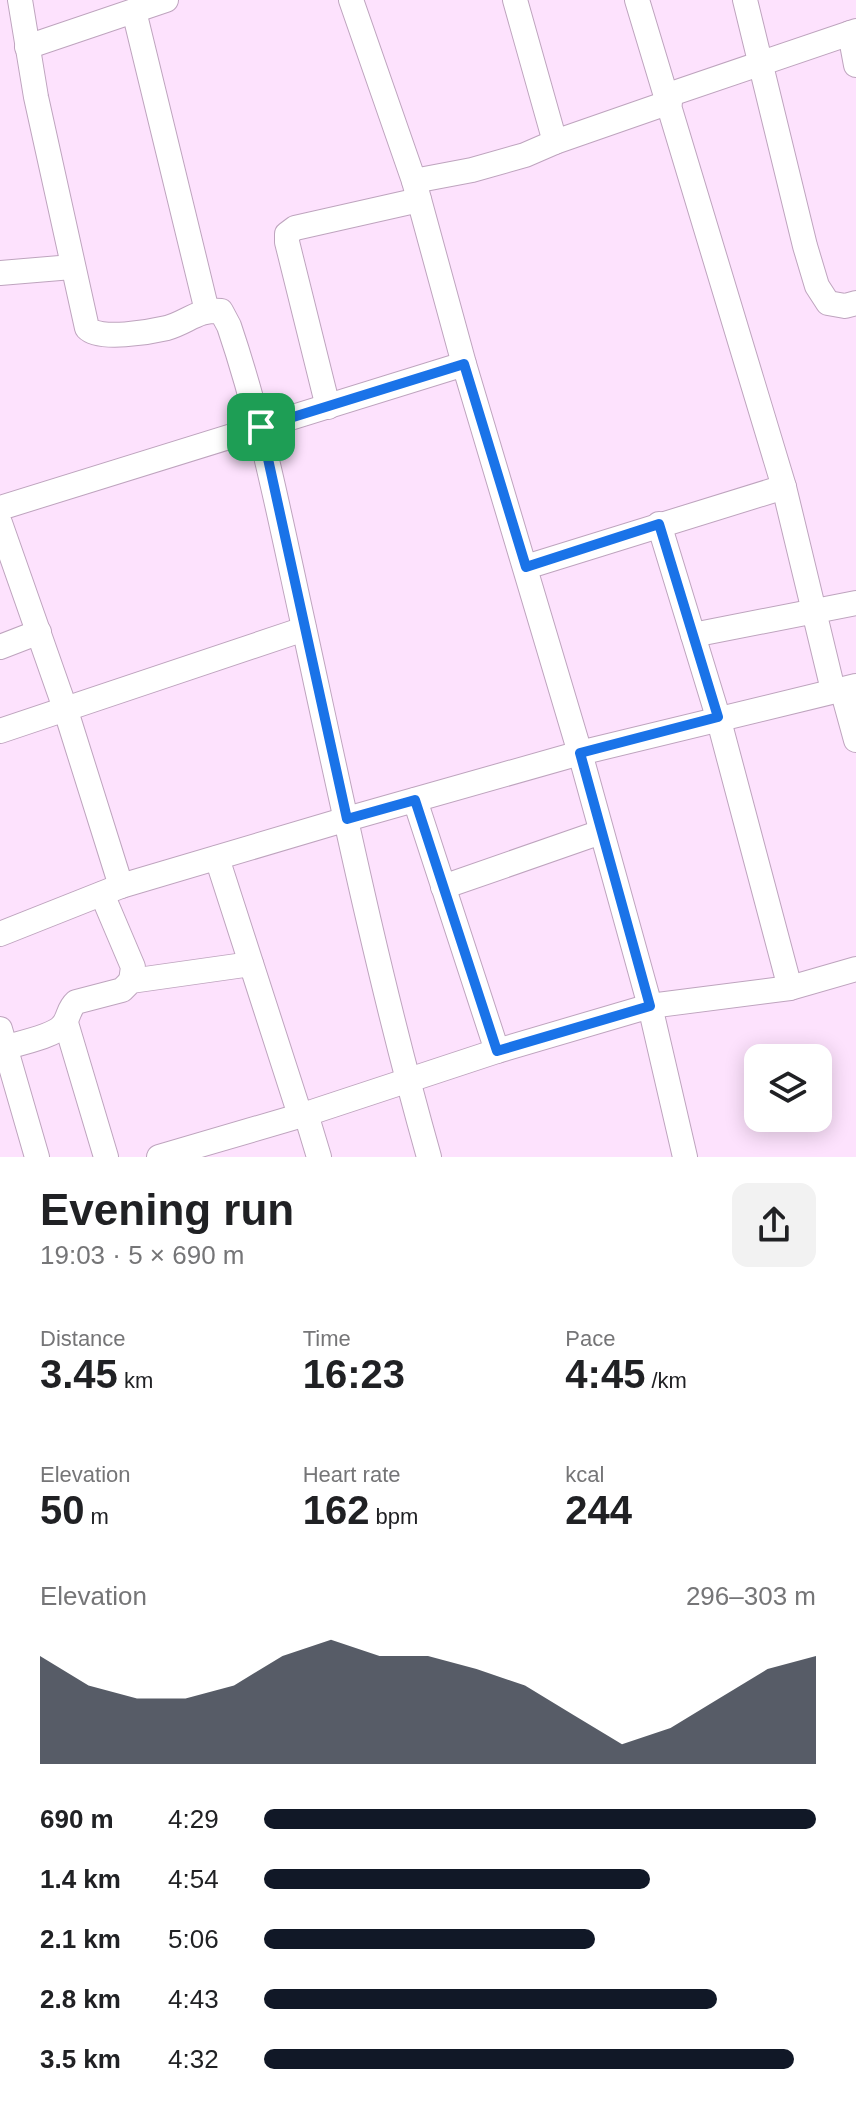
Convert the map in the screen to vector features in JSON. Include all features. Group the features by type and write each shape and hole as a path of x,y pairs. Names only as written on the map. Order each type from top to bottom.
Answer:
{"street":[{"path":"20,0 27,47 87,328 92,333 139,333 170,327 199,312 221,311 225,315 261,427 407,1080 429,1157"},
{"path":"27,47 166,0"},
{"path":"351,0 416,190 464,364 580,753 650,1006 685,1157"},
{"path":"515,0 555,142"},
{"path":"637,0 784,487 814,611 844,688 856,740"},
{"path":"745,0 817,286 828,303 845,306 856,303"},
{"path":"134,11 207,311"},
{"path":"328,407 287,242 287,234 295,228 525,155 759,64 853,32 856,65"},
{"path":"0,273 72,267"},
{"path":"0,508 464,364"},
{"path":"526,567 784,487"},
{"path":"0,523 66,711 133,967 131,981 122,990 76,1002 66,1023 106,1157"},
{"path":"659,524 718,717 790,988"},
{"path":"693,635 856,603"},
{"path":"0,731 304,629"},
{"path":"0,647 39,632"},
{"path":"0,934 112,890 347,819 580,753 844,688"},
{"path":"415,800 497,1051"},
{"path":"443,887 601,832"},
{"path":"217,858 319,1157"},
{"path":"131,981 251,964"},
{"path":"159,1157 650,1006 790,988 856,969"},
{"path":"37,1157 2,1042 57,1030 66,1023"}],"route":[{"path":"464,364 526,567 659,524 718,717 580,753 650,1006 497,1051 415,800 347,819 261,427 464,364"}]}
